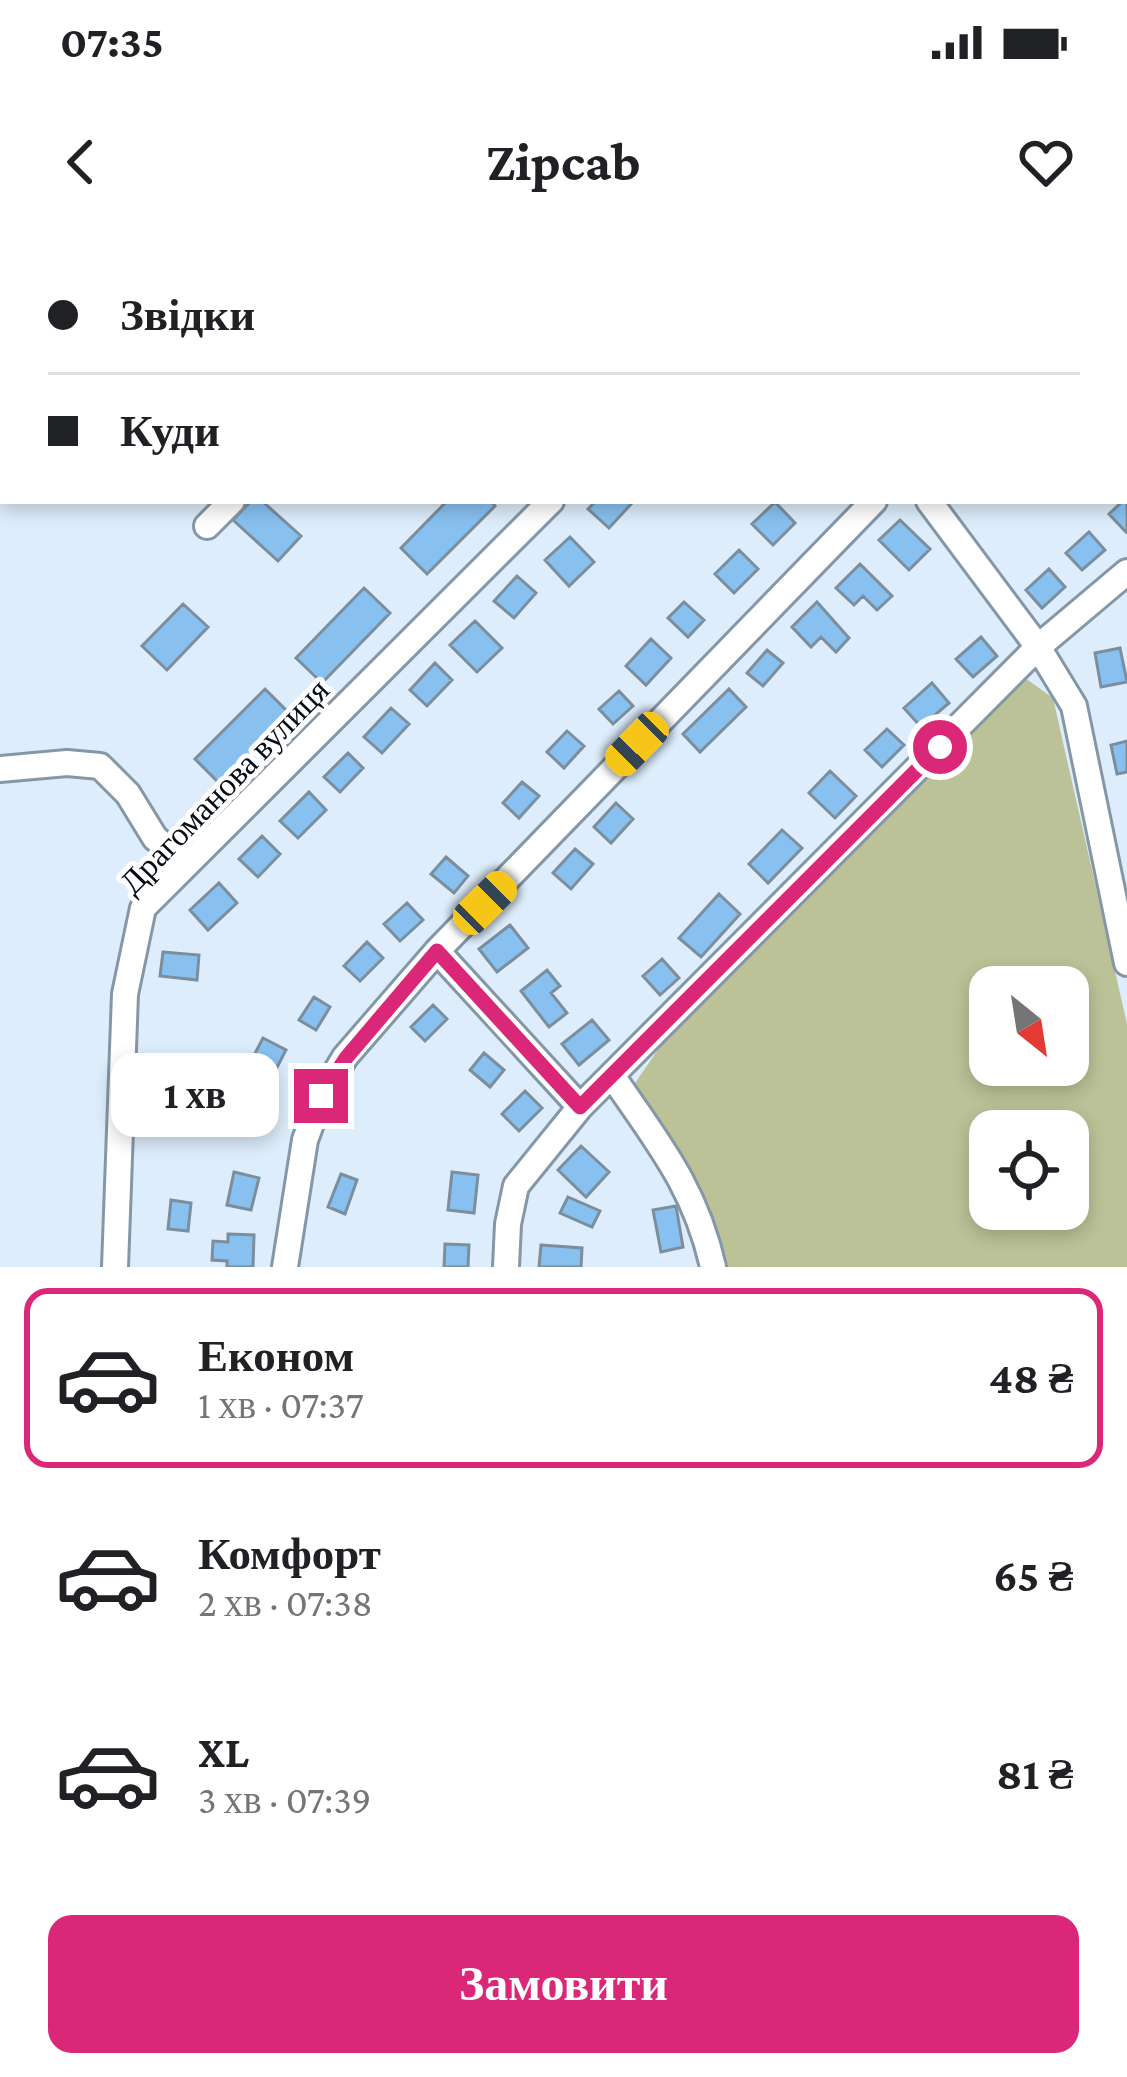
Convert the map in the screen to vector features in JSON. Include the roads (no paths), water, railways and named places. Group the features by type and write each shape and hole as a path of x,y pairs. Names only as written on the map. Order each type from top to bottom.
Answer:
{"street":[{"path":"207,526 229,504"},
{"name":"Драгоманова вулиця","path":"116,1267 125,994 143,908 548,504"},
{"path":"285,1267 305,1140 321,1096 346,1058 437,951 871,504"},
{"path":"931,504 1038,647 1074,706 1127,964"},
{"path":"506,1267 516,1186 580,1107 1038,647 1127,572"},
{"path":"0,769 100,766 128,794 155,838 187,864"},
{"path":"437,951 580,1107"},
{"path":"613,1077 675,1164 704,1228 713,1267"}]}
